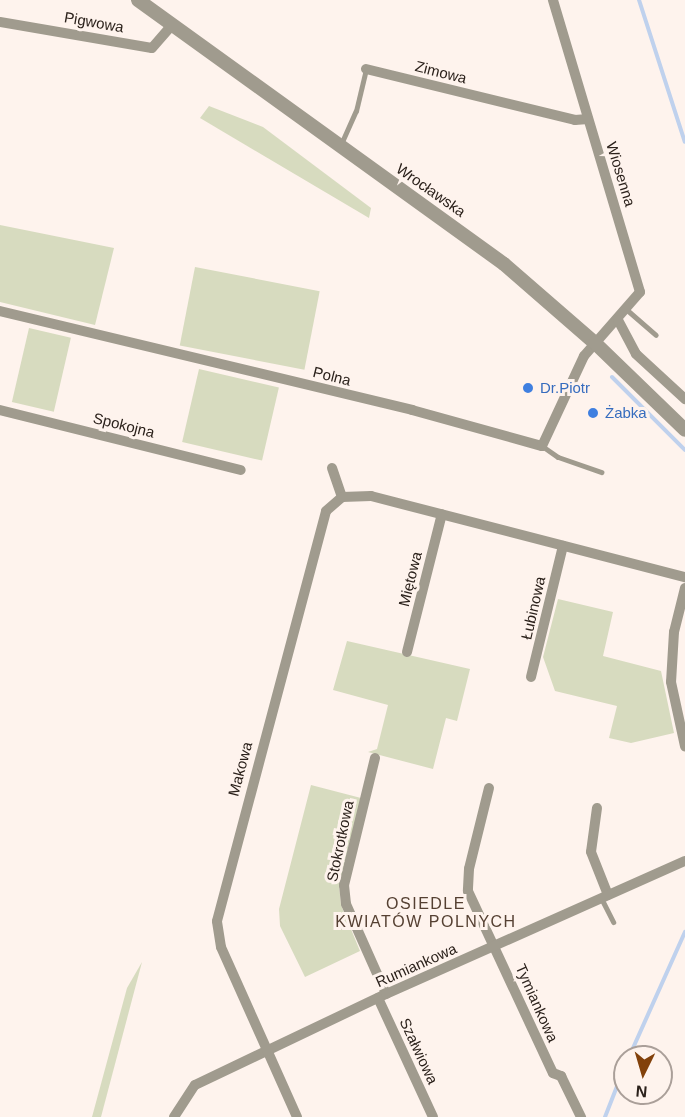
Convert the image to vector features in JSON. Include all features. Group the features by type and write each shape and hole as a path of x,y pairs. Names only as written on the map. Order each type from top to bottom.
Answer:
{"street":[{"name":"Wrocławska","path":"138,0 504,264 595,343 685,429"},
{"name":"Wiosenna","path":"553,0 640,285 638,299 595,343"},
{"name":"Pigwowa","path":"0,22 152,48 172,24"},
{"name":"Zimowa","path":"366,69 575,120 588,119"},
{"name":"Polna","path":"0,311 412,410 543,446"},
{"path":"618,320 636,354 685,399"},
{"path":"543,446 584,356 595,343"},
{"name":"Spokojna","path":"0,410 241,470"},
{"path":"333,468 342,497 371,496 685,577"},
{"name":"Makowa","path":"297,1117 221,947 217,921 312,554 326,511 342,497"},
{"name":"Miętowa","path":"407,652 442,514"},
{"name":"Łubinowa","path":"531,677 563,546"},
{"path":"685,588 674,632 671,682 685,746"},
{"name":"Stokrotkowa","path":"375,759 344,885 346,904 382,996"},
{"name":"Tymiankowa","path":"489,788 469,869 468,891 553,1073 561,1076 581,1117"},
{"path":"597,808 591,852 605,896"},
{"name":"Rumiankowa","path":"174,1117 195,1085 382,996 685,861"},
{"name":"Szałwiowa","path":"382,996 433,1117"}],"lane":[{"name":"Zimowa","path":"340,146 356,111 366,69"},
{"path":"627,310 656,335"},
{"path":"543,446 558,457 602,472"},
{"path":"605,896 613,922"}],"green space":[{"path":"209,106 263,127 371,208 369,218 200,118"},
{"path":"0,225 114,248 95,325 0,302"},
{"path":"195,267 320,291 304,370 180,346"},
{"path":"29,328 71,338 54,412 12,402"},
{"path":"199,369 279,387 262,461 182,442"},
{"path":"558,599 613,612 603,656 661,671 674,733 631,743 609,738 617,706 555,691 543,657"},
{"path":"347,641 470,669 457,721 446,718 433,769 368,752 377,749 388,705 333,690"},
{"path":"311,785 361,798 339,885 341,905 360,951 305,977 280,926 279,909"},
{"path":"142,962 101,1117 92,1117 127,988"}],"waterway":[{"path":"639,0 685,142"},
{"path":"612,377 685,450"},
{"path":"634,1045 685,932"},
{"path":"605,1117 613,1097"}],"place":[{"name":"Dr.Piotr","path":"528,388"},
{"name":"Żabka","path":"593,413"}],"district":[{"name":"OSIEDLE KWIATÓW POLNYCH","path":"426,913"}]}
